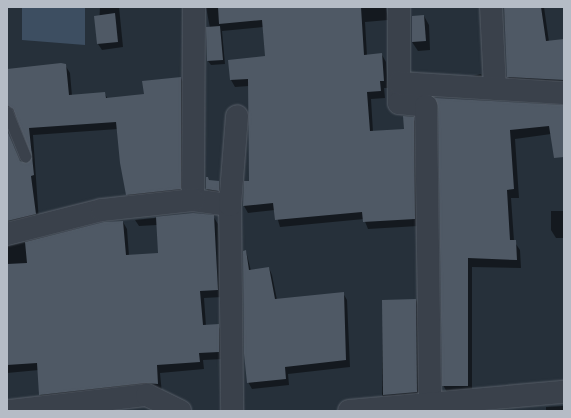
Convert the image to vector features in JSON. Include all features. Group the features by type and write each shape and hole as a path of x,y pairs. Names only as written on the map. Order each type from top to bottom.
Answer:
{"street":[{"path":"193,200 194,7"},
{"path":"399,7 399,102 426,106 420,406"},
{"path":"491,7 495,89"},
{"path":"399,83 564,93"},
{"path":"232,411 230,205 237,116"},
{"path":"7,234 102,210 193,200 230,205"},
{"path":"348,411 420,406 564,392"},
{"path":"10,411 147,395 180,411"}],"lane":[{"path":"7,112 25,156"}],"water":[{"path":"22,7 85,7 85,45 22,40"}],"building":[{"path":"218,7 361,7 364,55 382,53 384,81 380,81 381,91 367,92 370,131 404,129 403,116 414,117 415,219 363,222 362,212 275,220 273,203 243,206 244,181 249,181 248,79 230,80 228,60 265,56 262,20 219,24"},
{"path":"504,7 541,7 546,41 564,39 564,80 507,77"},
{"path":"115,13 118,42 97,44 94,16"},
{"path":"424,15 426,41 412,42 412,16"},
{"path":"220,26 223,60 207,61 206,27"},
{"path":"61,63 66,64 69,95 105,92 106,98 144,94 142,81 181,77 181,189 126,195 120,163 116,122 29,128 34,175 31,176 36,214 7,221 7,130 20,161 27,163 32,157 13,109 7,105 7,69"},
{"path":"435,98 564,105 564,157 554,158 549,126 510,130 514,189 507,190 510,240 516,240 517,260 468,258 468,386 442,386 438,106"},
{"path":"206,177 208,177 209,180 219,181 219,191 206,189"},
{"path":"193,213 214,215 218,290 200,291 203,325 219,324 219,352 199,353 200,362 157,365 158,384 146,383 39,395 37,363 7,365 7,264 27,263 25,242 104,222 123,221 126,255 158,253 156,217 134,219"},
{"path":"246,250 249,270 269,267 275,299 344,292 346,360 285,367 286,379 247,383 244,354 243,251"},
{"path":"416,299 417,392 383,395 382,300"}]}
